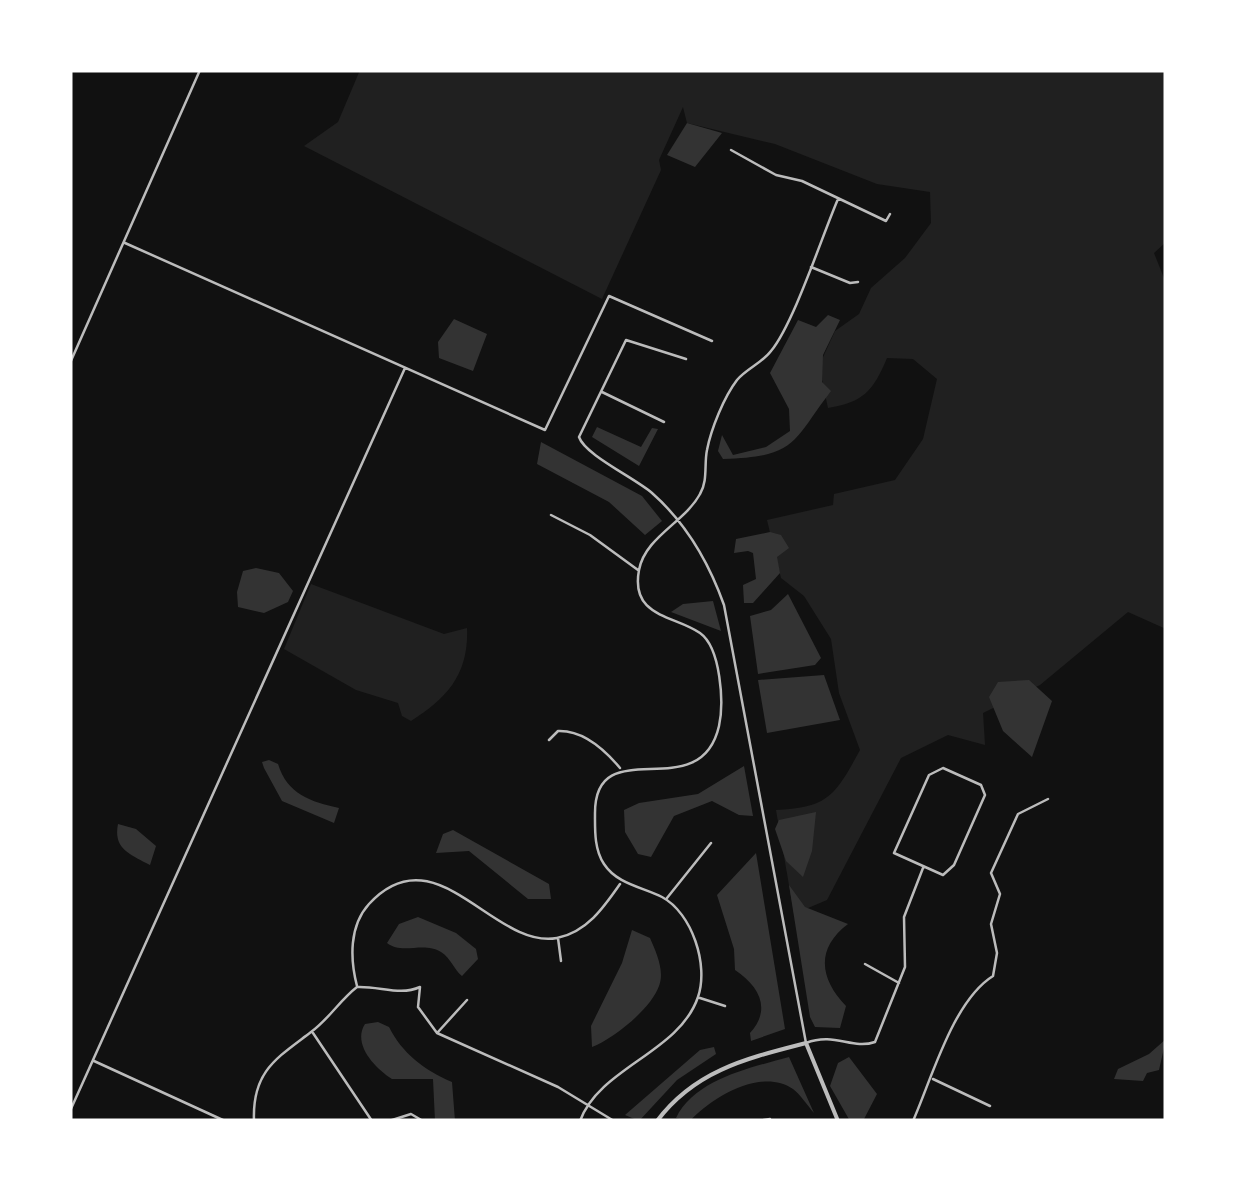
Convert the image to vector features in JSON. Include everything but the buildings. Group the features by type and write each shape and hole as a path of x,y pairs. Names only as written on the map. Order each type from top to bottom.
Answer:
{"street":[{"path":"70,362 200,70"},
{"path":"731,150 776,175 802,181 886,221 890,214"},
{"path":"580,1121 587,1102 673,1032 698,997 696,943 691,929 666,899 622,881 604,865 596,846 596,793 621,769 672,771 692,762 710,744 720,723 722,699 710,644 699,632 664,620 650,608 640,594 639,570 648,550 700,495 710,437 737,380 773,350 838,199"},
{"path":"125,243 545,430 609,296 712,342"},
{"path":"809,267 850,284 858,282"},
{"path":"686,359 626,340 579,437 588,452 626,473 678,520 714,576 724,604 806,1043 838,1121"},
{"path":"70,1111 405,368"},
{"path":"600,391 664,422"},
{"path":"551,515 590,535 639,570"},
{"path":"549,740 558,732 577,734 607,753 621,769"},
{"path":"943,768 981,785 985,795 948,873 923,868 894,853 929,775 943,768"},
{"path":"912,1121 972,993 994,976 997,953 991,924 1000,894 991,873 1018,814 1048,799"},
{"path":"666,899 711,843"},
{"path":"656,1121 690,1085 730,1063 825,1036 872,1045 905,967 907,902 923,868"},
{"path":"254,1121 256,1092 280,1051 312,1032 357,987 353,939 360,915 380,893 408,882 433,884 464,895 518,933 558,938 592,921 622,881"},
{"path":"558,938 561,961"},
{"path":"865,964 900,983"},
{"path":"357,987 406,993 420,987 418,1008 438,1033 587,1102 614,1121"},
{"path":"698,997 725,1006"},
{"path":"438,1033 467,1000"},
{"path":"312,1032 372,1121"},
{"path":"93,1060 224,1121"},
{"path":"932,1078 990,1106"},
{"path":"389,1121 411,1114 423,1121"},
{"path":"758,1121 770,1119"}],"shaded area":[{"path":"360,70 1166,70 1166,242 1154,253 1166,283 1166,629 1128,612 1040,685 983,713 985,745 948,735 901,758 827,900 794,914 776,810 808,806 829,796 860,750 839,693 831,639 804,596 781,578 767,520 833,505 834,494 895,480 923,439 937,379 913,359 887,358 866,393 828,408 819,366 835,331 859,314 871,288 905,258 931,223 930,192 877,184 775,144 687,123 683,107 659,160 661,170 602,299 304,146 338,122"},
{"path":"687,123 722,133 695,167 667,155"},
{"path":"828,315 840,320 823,355 822,382 831,391 808,423 779,450 723,459 718,451 722,435 733,455 766,447 790,431 789,409 770,373 798,320 816,327"},
{"path":"454,319 487,334 473,371 439,358 438,342"},
{"path":"597,427 641,447 652,428 658,429 639,466 592,437"},
{"path":"541,442 642,496 662,521 645,535 609,502 537,464"},
{"path":"770,532 781,535 789,548 777,557 780,573 753,603 744,603 743,585 756,579 753,553 734,553 736,539"},
{"path":"256,568 279,573 293,591 288,602 264,613 238,607 237,592 243,571"},
{"path":"311,584 444,634 467,628 464,658 454,683 436,703 411,721 402,716 398,703 356,690 284,649"},
{"path":"788,594 821,658 815,665 758,674 750,616 771,610"},
{"path":"713,601 721,631 671,612 683,604"},
{"path":"824,675 840,720 767,733 758,680"},
{"path":"1029,680 1052,701 1032,757 1003,731 989,697 998,682"},
{"path":"262,762 278,764 287,783 301,795 339,808 334,823 282,801"},
{"path":"744,766 753,816 739,815 712,801 674,816 651,857 638,854 625,832 624,810 639,803 698,794"},
{"path":"816,812 812,851 803,877 786,861 775,829 779,820"},
{"path":"118,824 136,829 156,846 150,865 121,845"},
{"path":"453,830 549,884 551,899 528,899 469,851 436,853 443,834"},
{"path":"756,853 785,1029 751,1041 750,1033 760,1015 760,998 751,983 735,970 734,949 717,895"},
{"path":"789,885 805,907 848,924 830,944 825,964 831,985 846,1006 840,1028 815,1027 810,1017"},
{"path":"418,917 456,933 476,949 478,959 462,976 434,949 399,948 387,943 399,924"},
{"path":"632,930 650,938 660,968 659,986 630,1022 592,1047 591,1026 622,963"},
{"path":"378,1022 389,1027 415,1060 452,1082 455,1121 435,1121 433,1079 392,1079 373,1062 361,1039 365,1024"},
{"path":"1166,1039 1159,1070 1147,1073 1143,1081 1114,1079 1118,1069 1149,1054"},
{"path":"714,1047 716,1054 677,1080 639,1121 625,1115 700,1050"},
{"path":"789,1057 814,1113 793,1089 766,1081 723,1095 690,1121 676,1118 710,1084"},
{"path":"849,1057 877,1094 863,1121 850,1121 830,1086 838,1063"}]}
